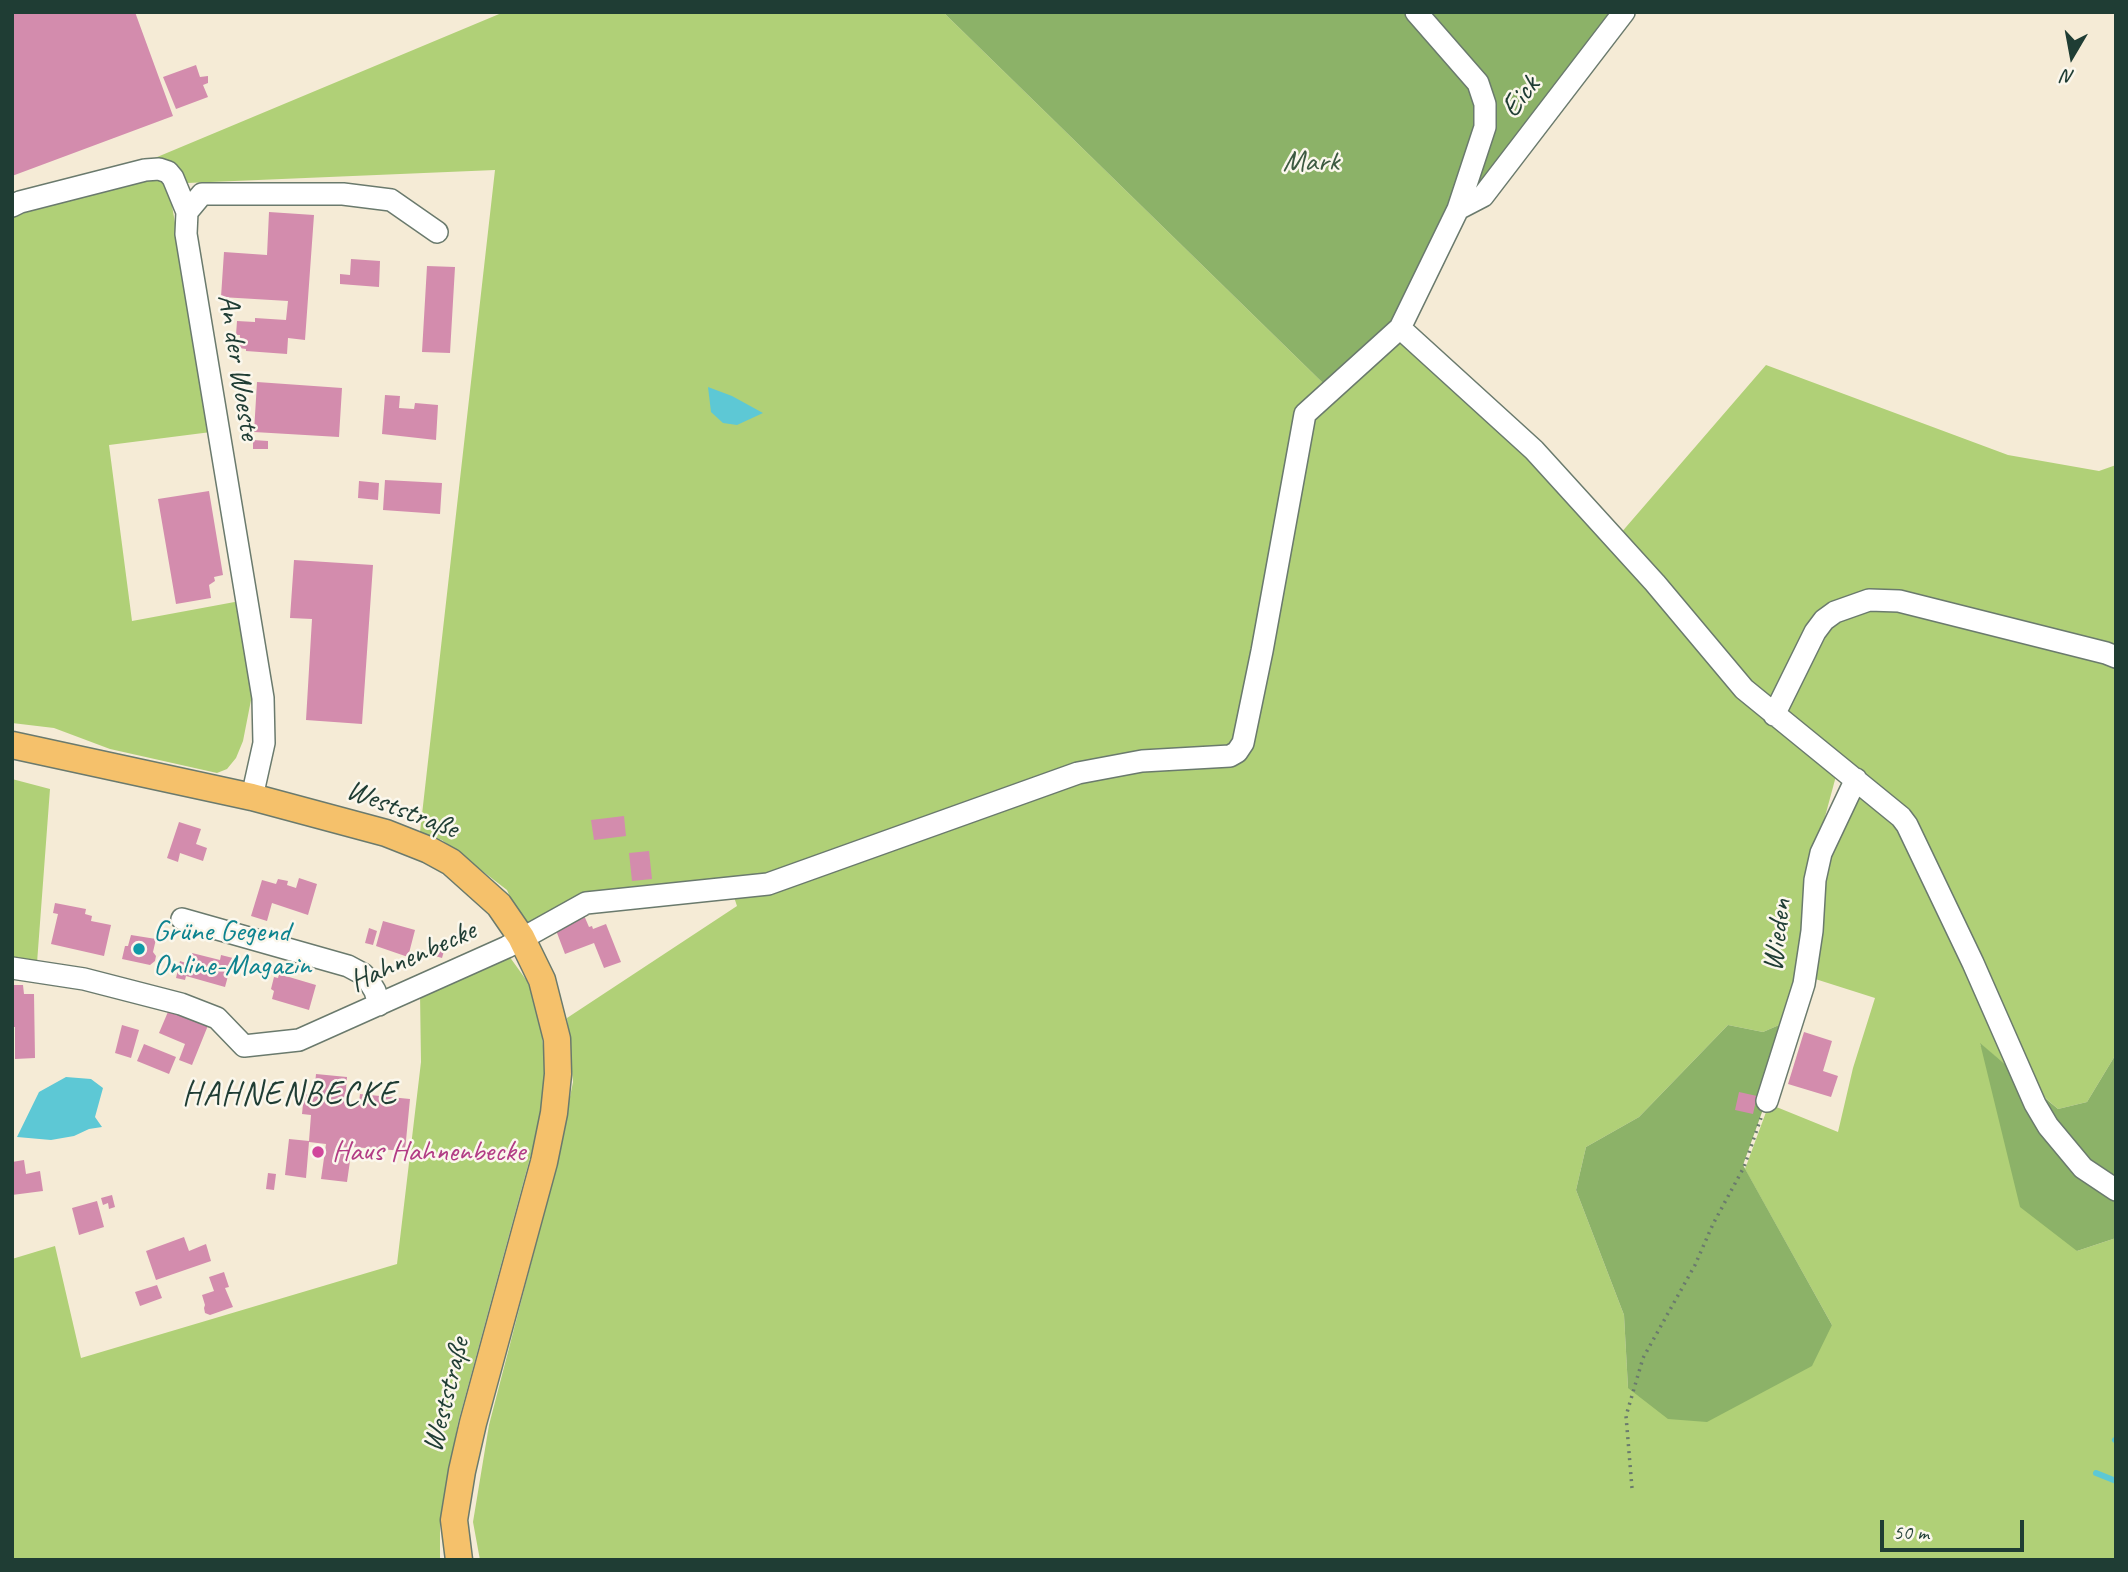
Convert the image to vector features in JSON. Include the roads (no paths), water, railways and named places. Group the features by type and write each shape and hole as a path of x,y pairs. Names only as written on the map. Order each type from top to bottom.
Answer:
{"main road":[{"name":"Weststraße","path":"12,745 252,797 386,833 452,862 499,905 521,937 542,980 557,1039 556,1100 544,1162 472,1423 454,1520 459,1560"}],"street":[{"path":"1416,12 1478,83 1485,104 1485,127 1458,209 1400,328 1534,450 1655,583 1744,689 1901,817 1973,963 2035,1104 2048,1126 2083,1168 2116,1191"},
{"name":"Eick","path":"1458,209 1483,196 1624,12"},
{"path":"12,206 159,169 168,172 173,178 187,212 202,194 343,194 391,200 437,232"},
{"name":"An der Woeste","path":"187,212 186,233 262,698 264,743 252,797"},
{"name":"Hahnenbecke","path":"12,968 84,979 181,1004 217,1018 244,1045 299,1040 507,947 586,903 768,884 1078,773 1142,761 1230,756 1237,752 1242,743 1262,651 1305,414 1400,328"},
{"path":"1774,715 1815,632 1824,620 1835,612 1869,600 1899,601 2116,657"},
{"name":"Wieden","path":"1767,1101 1804,984 1812,931 1815,880 1821,853 1856,779"},
{"path":"183,919 348,966 363,974 369,981 379,1005"}],"water":[{"path":"708,387 732,396 763,413 737,425 723,423 711,412"},
{"path":"66,1077 91,1079 103,1088 95,1117 102,1127 51,1140 17,1137 39,1092"}],"waterway":[{"path":"2096,1473 2116,1481"}],"place":[{"name":"Grüne Gegend Online-Magazin","path":"139,949"},
{"name":"Haus Hahnenbecke","path":"318,1152"}],"district":[{"name":"HAHNENBECKE","path":"290,1095"}],"park label":[{"name":"Mark","path":"1311,162"}]}
